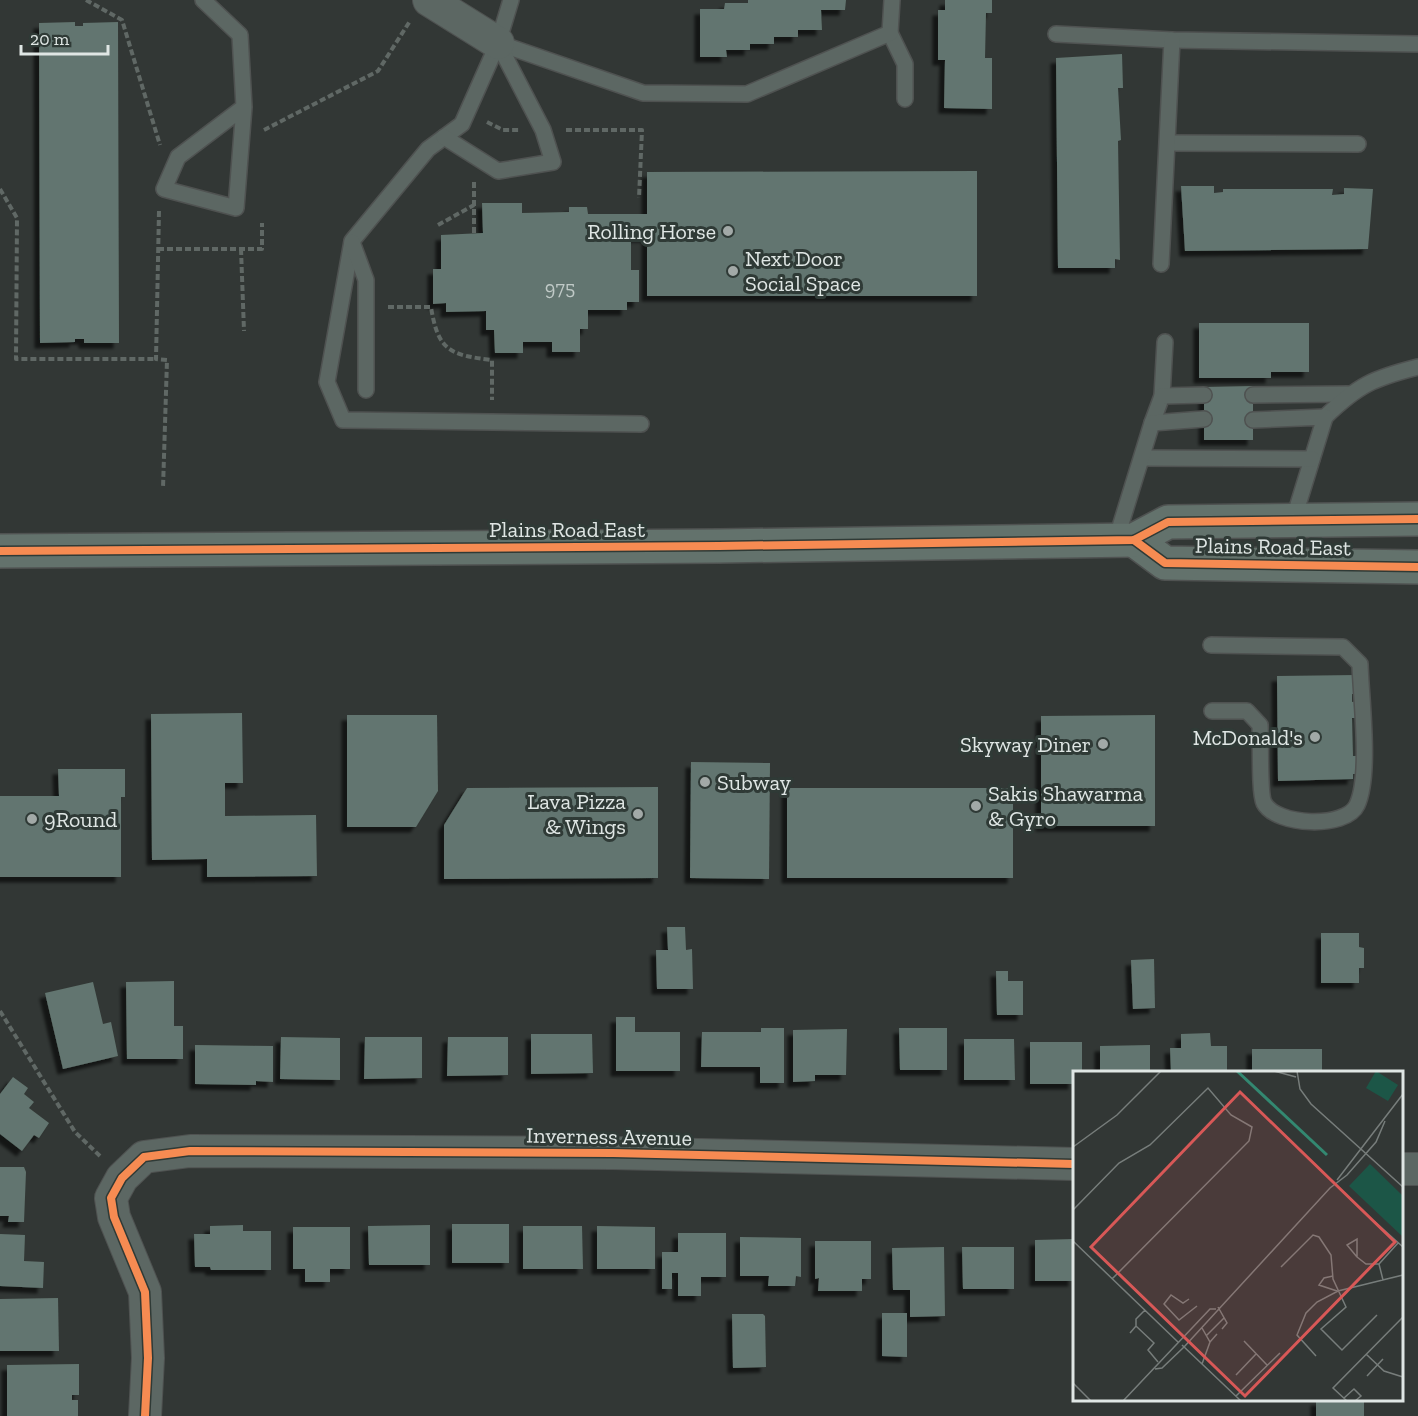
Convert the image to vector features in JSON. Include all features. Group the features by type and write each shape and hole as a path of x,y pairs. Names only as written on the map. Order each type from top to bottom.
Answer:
{"main road":[{"name":"Plains Road East","path":"0,551 739,546 1125,540 1168,522 1418,519"},
{"name":"Plains Road East","path":"1125,540 1165,563 1418,567"}],"street":[{"path":"420,9 498,43"},
{"name":"Inverness Avenue","path":"133,1167 190,1151 614,1153 1073,1164"},
{"path":"133,1167 111,1198 114,1217 145,1292 148,1358 145,1416"}],"lane":[{"path":"203,0 240,35 244,107 236,208 164,189 178,157 244,107"},
{"path":"511,0 498,43 462,124 428,149 352,241 327,382 343,420 641,424"},
{"path":"892,0 890,33 905,64 904,99"},
{"path":"498,43 643,93 747,94 890,33"},
{"path":"1056,34 1172,40 1418,44"},
{"path":"1161,264 1172,40"},
{"path":"444,137 498,171 552,162 543,130 498,43"},
{"path":"1168,143 1358,144"},
{"path":"352,241 366,280 366,390"},
{"path":"1125,540 1142,458 1162,396 1165,342"},
{"path":"1293,520 1325,417 1349,393 1380,376 1418,368"},
{"path":"1253,395 1349,393"},
{"path":"1162,396 1204,395"},
{"path":"1253,420 1325,417"},
{"path":"1152,423 1204,419"},
{"path":"1142,458 1312,459"},
{"path":"1211,645 1343,647 1360,664 1363,787 1356,808 1342,818 1298,821 1274,815 1263,801 1260,725 1247,711 1212,711"}],"path":[{"path":"86,0 122,20 159,144 178,157"},
{"path":"241,142 378,71 420,9"},
{"path":"467,113 503,130 642,130 639,198"},
{"path":"473,155 474,233"},
{"path":"0,189 17,218 16,359 167,360 163,488"},
{"path":"156,359 158,218 164,189"},
{"path":"438,225 474,205"},
{"path":"158,249 262,249 262,223"},
{"path":"241,249 244,331"},
{"path":"366,307 431,307 435,334 446,349 465,357 492,360 492,422"},
{"path":"0,1011 75,1132 133,1167"}],"building":[{"path":"748,0 846,0 845,10 821,10 822,30 798,30 798,37 774,37 774,44 750,44 750,50 726,50 727,57 700,57 700,9 724,9 725,3 748,3"},
{"path":"945,0 992,0 992,13 986,13 985,58 992,58 992,109 944,108 945,60 938,60 938,10 945,10"},
{"path":"75,22 75,26 83,26 83,23 118,22 119,343 84,343 84,339 75,339 75,342 40,343 39,23"},
{"path":"1122,54 1123,88 1118,88 1121,140 1118,141 1120,260 1115,259 1115,268 1058,268 1056,58"},
{"path":"977,171 977,296 647,296 647,237 631,237 631,270 639,270 639,302 627,302 627,310 588,310 588,329 580,329 580,352 552,352 552,342 523,342 523,353 495,353 494,330 486,330 486,311 446,312 446,303 433,304 433,269 441,269 441,235 483,233 482,203 522,203 522,213 569,212 569,207 587,207 588,214 647,214 647,172"},
{"path":"1181,186 1214,186 1214,193 1223,192 1223,189 1333,189 1332,195 1344,194 1344,188 1373,189 1368,249 1185,251"},
{"path":"1199,323 1309,323 1309,372 1271,372 1271,378 1199,378"},
{"path":"1253,386 1253,440 1204,440 1204,387"},
{"name":"McDonald's","path":"1356,675 1356,694 1352,694 1352,702 1357,701 1357,718 1352,718 1353,756 1357,756 1357,774 1353,774 1353,779 1278,781 1277,676"},
{"path":"242,713 243,783 225,783 225,816 316,815 317,876 207,877 207,859 152,860 151,714"},
{"path":"347,715 437,715 438,791 416,827 347,827"},
{"path":"1155,715 1155,826 1041,826 1041,716"},
{"path":"691,762 770,763 769,879 690,878"},
{"path":"58,769 125,769 125,797 121,797 121,877 0,877 0,796 59,796"},
{"path":"658,787 658,878 444,879 444,825 467,788"},
{"path":"787,788 1013,788 1013,878 787,878"},
{"path":"667,927 685,927 686,950 692,949 693,989 657,989 656,950 668,950"},
{"path":"1321,933 1359,933 1359,947 1364,948 1364,968 1359,968 1359,983 1321,983"},
{"path":"1154,959 1155,1008 1133,1009 1131,960"},
{"path":"996,971 1008,971 1008,981 1023,981 1023,1015 997,1015"},
{"path":"174,981 174,1026 183,1026 183,1059 127,1059 126,982"},
{"path":"93,982 103,1024 111,1022 118,1056 63,1069 45,993"},
{"path":"616,1017 635,1017 635,1032 680,1032 680,1071 616,1071"},
{"path":"761,1028 784,1028 784,1083 760,1083 760,1067 701,1067 702,1032 761,1032"},
{"path":"899,1028 947,1028 947,1070 900,1070"},
{"path":"847,1029 846,1075 815,1075 815,1081 793,1082 793,1030"},
{"path":"1210,1033 1211,1046 1227,1046 1227,1071 1171,1071 1170,1048 1181,1048 1181,1034"},
{"path":"531,1034 592,1034 593,1073 531,1074"},
{"path":"281,1037 340,1038 340,1080 280,1079"},
{"path":"365,1037 422,1037 422,1078 364,1079"},
{"path":"448,1037 508,1037 508,1075 447,1076"},
{"path":"964,1039 1014,1039 1015,1080 964,1080"},
{"path":"1030,1042 1082,1042 1082,1071 1073,1071 1073,1084 1030,1084"},
{"path":"195,1045 273,1046 273,1082 256,1081 256,1085 195,1084"},
{"path":"1150,1045 1150,1071 1100,1071 1100,1046"},
{"path":"1252,1049 1322,1049 1322,1071 1252,1071"},
{"path":"13,1077 28,1088 24,1094 34,1102 29,1108 49,1123 39,1138 34,1135 22,1151 0,1134 0,1094"},
{"path":"0,1167 24,1167 26,1172 24,1222 8,1222 9,1216 0,1216"},
{"path":"452,1224 509,1224 509,1263 452,1263"},
{"path":"243,1225 243,1231 271,1231 271,1270 211,1270 210,1267 195,1267 194,1234 210,1234 210,1226"},
{"path":"430,1225 430,1265 369,1265 368,1226"},
{"path":"523,1226 582,1226 583,1269 523,1269"},
{"path":"597,1226 655,1227 655,1269 597,1269"},
{"path":"293,1227 350,1227 350,1269 330,1269 330,1282 305,1282 305,1269 293,1269"},
{"path":"678,1233 726,1233 726,1277 701,1277 701,1296 678,1296 678,1273 672,1273 672,1289 662,1289 662,1252 678,1252"},
{"path":"0,1234 25,1235 24,1261 44,1262 43,1288 0,1286"},
{"path":"740,1237 801,1238 801,1277 796,1276 795,1286 768,1286 769,1276 740,1276"},
{"path":"1073,1239 1073,1281 1035,1281 1035,1240"},
{"path":"815,1241 871,1241 871,1279 862,1279 862,1291 818,1291 819,1278 815,1279"},
{"path":"944,1247 945,1316 910,1317 910,1290 893,1290 892,1248"},
{"path":"962,1247 1014,1247 1014,1289 963,1289"},
{"path":"58,1298 59,1351 0,1351 0,1299"},
{"path":"882,1313 907,1313 907,1357 882,1356"},
{"path":"732,1314 763,1314 765,1316 766,1367 733,1368"},
{"path":"79,1364 79,1395 72,1395 72,1400 78,1400 78,1416 7,1416 7,1365"},
{"path":"1316,1401 1364,1401 1364,1416 1316,1416"}],"cycle path":[{"path":"0,551 719,546 1134,540 1168,522 1418,519"},
{"path":"1134,540 1165,563 1418,567"},
{"path":"145,1416 148,1358 145,1292 114,1217 111,1198 122,1178 144,1157 190,1151 613,1153 1073,1164"}],"place":[{"name":"Rolling Horse","path":"728,231"},
{"name":"Next Door Social Space","path":"733,271"},
{"name":"McDonald's","path":"1315,737"},
{"name":"Skyway Diner","path":"1103,744"},
{"name":"Subway","path":"705,782"},
{"name":"Sakis Shawarma & Gyro","path":"976,806"},
{"name":"Lava Pizza & Wings","path":"638,814"},
{"name":"9Round","path":"32,819"}]}
